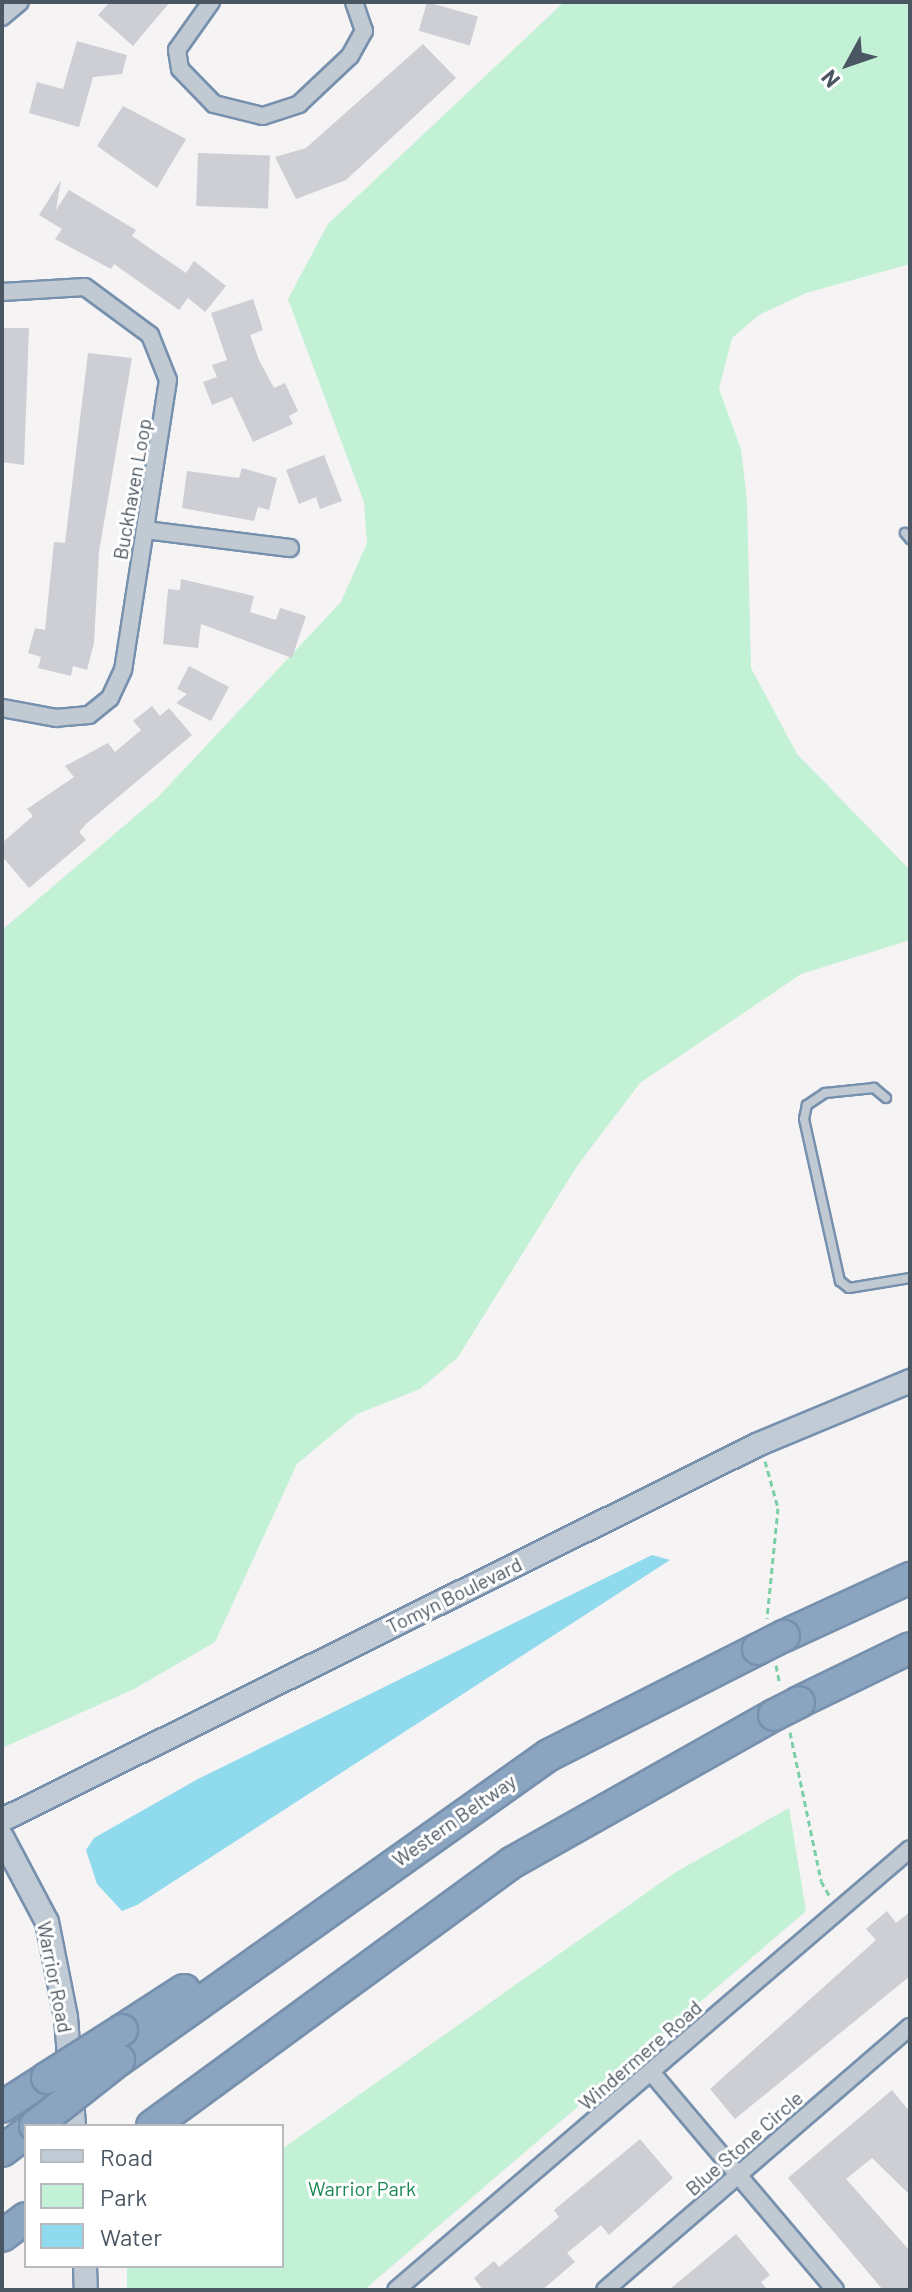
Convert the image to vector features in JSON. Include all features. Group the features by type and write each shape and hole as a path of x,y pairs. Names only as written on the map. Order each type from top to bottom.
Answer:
{"highway":[{"name":"Western Beltway","path":"38,2124 119,2060 549,1755 771,1641 910,1578"},
{"path":"155,2124 513,1862 910,1648"},
{"path":"2,2107 549,1755"},
{"path":"2,2151 24,2134"},
{"path":"2,2236 24,2220"}],"street":[{"path":"2,17 20,2"},
{"path":"211,2 177,50 180,69 214,104 263,116 299,104 350,56 364,31 354,2"},
{"name":"Buckhaven Loop","path":"2,292 85,287 150,335 168,380 123,670 110,698 89,715 56,718 2,708"},
{"path":"145,530 290,548"},
{"name":"Tomyn Boulevard","path":"2,1820 759,1444 910,1381"},
{"name":"Warrior Road","path":"2,1837 47,1922 66,2017 74,2124"},
{"name":"Windermere Road","path":"396,2290 910,1849"},
{"name":"Blue Stone Circle","path":"605,2290 738,2174 908,2034"},
{"path":"651,2072 835,2290"},
{"path":"85,2268 86,2290"}],"lane":[{"path":"886,1098 874,1088 825,1093 807,1105 804,1119 840,1281 849,1288 910,1278"}],"path":[{"path":"759,1444 778,1508 765,1590 771,1641 821,1881 841,1910"}],"green space":[{"path":"564,2 910,2 910,264 806,293 759,315 732,338 719,389 741,449 747,501 751,668 797,754 910,870 910,940 801,974 640,1083 577,1166 458,1357 420,1389 357,1414 297,1464 215,1642 134,1689 2,1748 2,930 159,796 341,602 367,543 364,502 288,299 328,224"},
{"name":"Warrior Park","path":"789,1808 806,1911 364,2290 127,2290 127,2268 284,2268 284,2148 676,1872"}],"water":[{"path":"652,1555 670,1560 137,1905 122,1911 97,1884 86,1850 94,1838 198,1779"}],"building":[{"path":"110,2 170,2 133,46 98,15"},
{"path":"427,2 478,17 470,45 419,31"},
{"path":"77,41 127,55 122,74 93,77 79,127 29,113 37,82 63,89"},
{"path":"423,44 456,78 346,180 296,199 275,157 306,148"},
{"path":"123,106 186,139 157,188 97,146"},
{"path":"198,153 270,156 268,208 196,206"},
{"path":"61,180 56,210 69,190 136,230 132,236 186,273 194,261 226,286 205,312 188,298 179,310 114,264 111,269 55,239 62,229 39,215"},
{"path":"253,299 263,330 250,335 259,360 274,388 285,383 298,411 289,416 293,424 253,442 232,397 212,405 203,382 217,377 212,365 227,360 211,313"},
{"path":"2,328 29,328 24,465 2,462"},
{"path":"88,353 132,358 99,552 94,643 87,670 73,666 71,676 38,668 41,657 28,653 35,628 45,630 54,542 65,543"},
{"path":"324,455 342,501 320,509 316,497 299,504 286,470"},
{"path":"242,468 277,478 269,510 258,507 254,521 182,508 187,471 239,478"},
{"path":"181,579 254,596 250,612 276,620 280,608 306,616 292,658 201,624 198,648 163,644 168,589 180,590"},
{"path":"189,666 229,687 211,721 176,703 187,694 177,689"},
{"path":"152,706 160,716 169,708 192,735 86,824 79,832 86,840 29,888 2,856 2,843 33,816 27,809 74,777 65,766 108,743 115,752 141,730 133,721"},
{"path":"887,1911 896,1923 910,1912 910,1976 735,2119 710,2089 876,1940 866,1929"},
{"path":"892,2090 910,2112 910,2195 872,2158 846,2179 910,2251 910,2290 883,2290 788,2178"},
{"path":"640,2139 673,2178 609,2235 601,2225 567,2253 575,2262 542,2290 483,2290 474,2278 494,2261 499,2267 559,2217 554,2210"},
{"path":"736,2234 770,2275 761,2282 768,2290 669,2290"}]}
